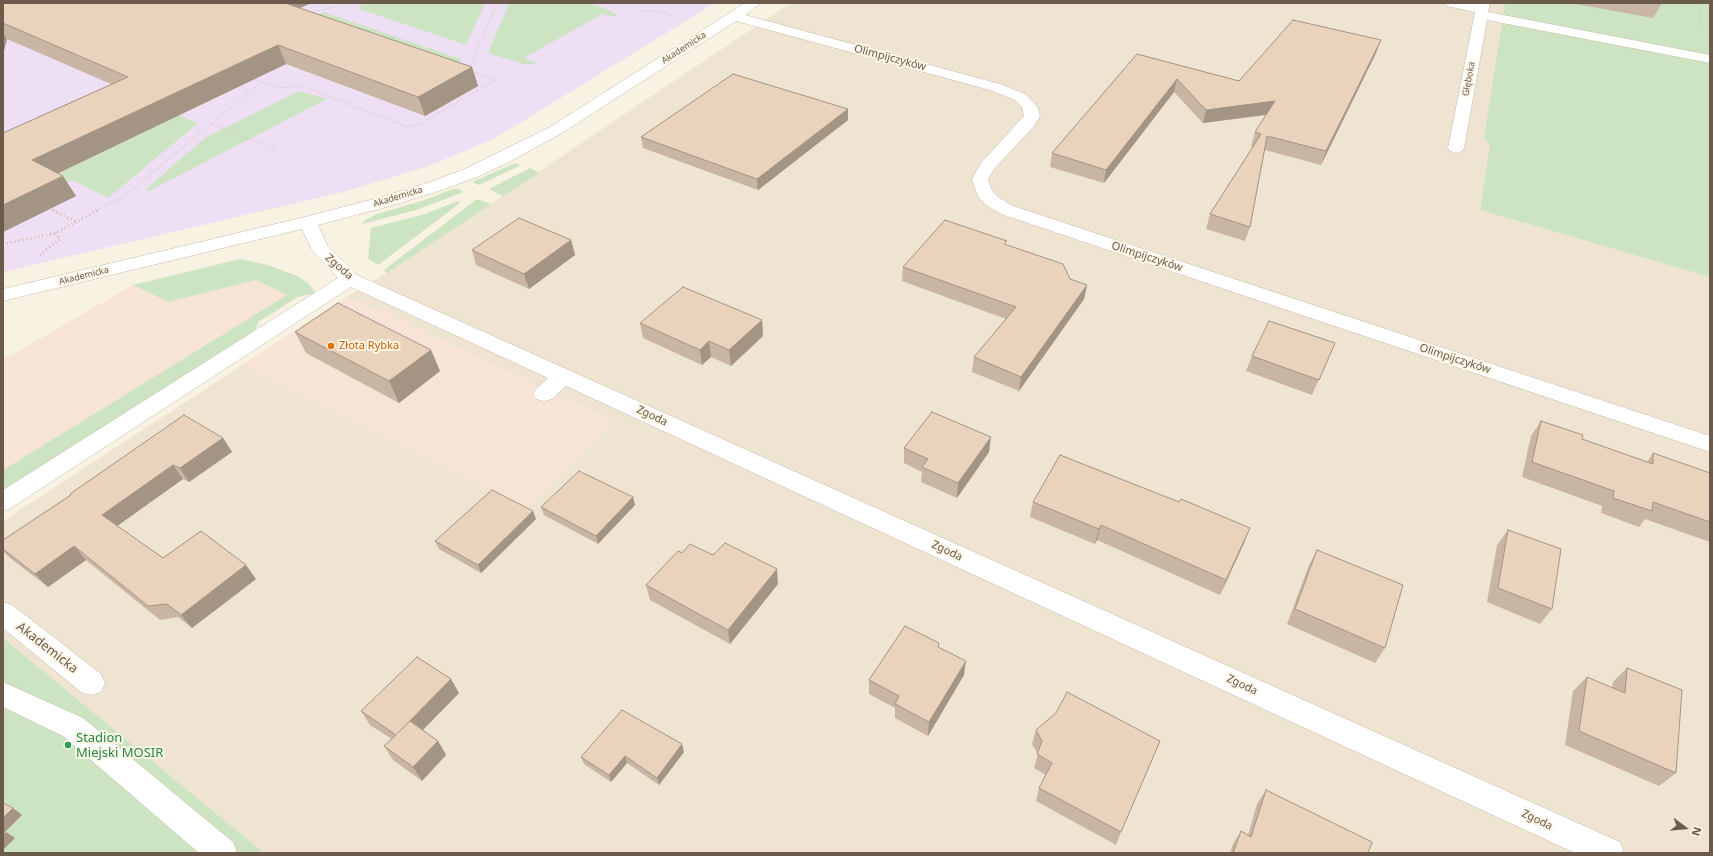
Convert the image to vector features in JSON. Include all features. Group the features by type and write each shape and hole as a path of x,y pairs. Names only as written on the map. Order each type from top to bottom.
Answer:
{"street":[{"name":"Akademicka","path":"3,295 308,222 384,202 436,186 503,158 556,130 754,3"},
{"path":"1452,3 1710,59"},
{"name":"Głęboka","path":"1456,148 1482,9"},
{"name":"Olimpijczyków","path":"735,16 995,87 1020,97 1029,106 1032,116 1028,123 987,167 980,180 984,192 992,201 1007,210 1710,444"},
{"name":"Zgoda","path":"308,222 318,246 327,257 350,278 1609,853"},
{"path":"3,502 350,278"},
{"path":"544,394 564,376"},
{"name":"Akademicka","path":"3,613 91,683"},
{"path":"3,694 73,727 222,853"}],"path":[{"path":"302,15 350,3"},
{"path":"254,79 278,88 302,86 405,126 418,125 496,80 468,70 497,3"},
{"path":"639,12 656,11 682,18"},
{"path":"3,244 56,233 123,197 262,82"},
{"path":"212,124 275,150"},
{"path":"50,209 77,222"}],"shaded area":[{"path":"3,3 715,3 491,140 426,167 343,192 3,272"},
{"path":"791,3 1505,3 1484,137 1491,145 1480,210 1710,277 1710,853 264,853 3,638 3,521 348,296 387,273"},
{"path":"256,280 287,295 3,470 3,360 133,285 168,302"},
{"path":"348,296 615,421 526,507 242,365"}],"green space":[{"path":"485,3 466,45 359,9 362,4"},
{"path":"509,3 589,3 607,9 618,17 602,14 524,58 538,64 523,64 488,53"},
{"path":"1505,3 1710,3 1710,277 1480,210 1490,145 1484,137"},
{"path":"323,12 461,59 456,70 299,24"},
{"path":"299,91 327,99 149,191 145,190 205,138"},
{"path":"179,115 198,123 108,198 72,180 58,187 44,180"},
{"path":"515,163 521,165 479,185 474,183 474,181"},
{"path":"530,168 539,173 503,196 489,189"},
{"path":"453,189 459,189 464,192 416,210 362,224 364,221 377,214 425,200"},
{"path":"477,199 491,204 387,273 384,270"},
{"path":"458,201 460,203 378,265 368,259 371,228 425,214"},
{"path":"240,259 268,265 297,276 308,283 316,293 298,297 258,322 254,335 3,492 3,470 287,295 256,280 168,302 133,285"},
{"name":"Stadion Miejski MOSIR","path":"3,638 264,853 3,853"}],"building":[{"path":"3,3 285,3 472,67 418,97 278,45 32,160 63,176 3,205 3,133 128,77 3,23"},
{"path":"1293,20 1381,40 1326,151 1267,136 1250,227 1210,214 1261,134 1255,132 1275,101 1206,110 1177,79 1106,170 1052,153 1137,54 1239,81"},
{"path":"733,74 848,109 757,179 641,137"},
{"path":"519,218 571,240 524,274 472,250"},
{"path":"945,220 1007,241 1004,244 1063,264 1070,279 1087,285 1021,377 974,357 1016,307 903,267"},
{"path":"683,287 762,320 729,350 709,341 700,350 640,323"},
{"path":"338,303 431,350 389,381 295,332"},
{"path":"1269,321 1335,343 1319,380 1252,356"},
{"path":"932,412 991,437 958,483 922,467 928,459 904,448"},
{"path":"184,415 223,438 180,468 173,465 102,515 163,558 201,531 246,565 181,615 167,604 148,606 74,546 35,574 3,549 3,540 71,495 70,494"},
{"path":"1541,421 1583,435 1582,439 1653,464 1653,453 1710,473 1710,522 1653,502 1652,511 1613,498 1614,491 1532,462"},
{"path":"1060,455 1179,502 1181,499 1250,528 1226,580 1101,525 1099,529 1033,502"},
{"path":"579,471 633,497 596,536 541,507"},
{"path":"492,490 533,511 478,565 435,541"},
{"path":"1508,530 1561,549 1552,609 1498,588"},
{"path":"725,543 777,569 728,630 646,585 678,551 682,553 690,544 713,555"},
{"path":"1317,550 1403,585 1385,648 1295,609"},
{"path":"905,626 939,643 938,647 966,661 929,722 895,704 899,696 869,680"},
{"path":"417,657 451,679 397,734 410,721 438,741 413,767 384,746 396,735 361,711"},
{"path":"1627,668 1682,690 1676,773 1579,731 1587,677 1625,693"},
{"path":"1067,692 1160,741 1121,832 1039,788 1052,763 1037,754 1042,741 1036,730 1056,713"},
{"path":"622,710 682,744 657,778 625,756 609,775 581,757"},
{"path":"1266,790 1372,842 1368,853 1233,853 1241,831 1251,837"},
{"path":"3,803 13,808 3,818"}],"place":[{"name":"Złota Rybka","path":"331,346"},
{"name":"Stadion Miejski MOSIR","path":"68,745"}]}
